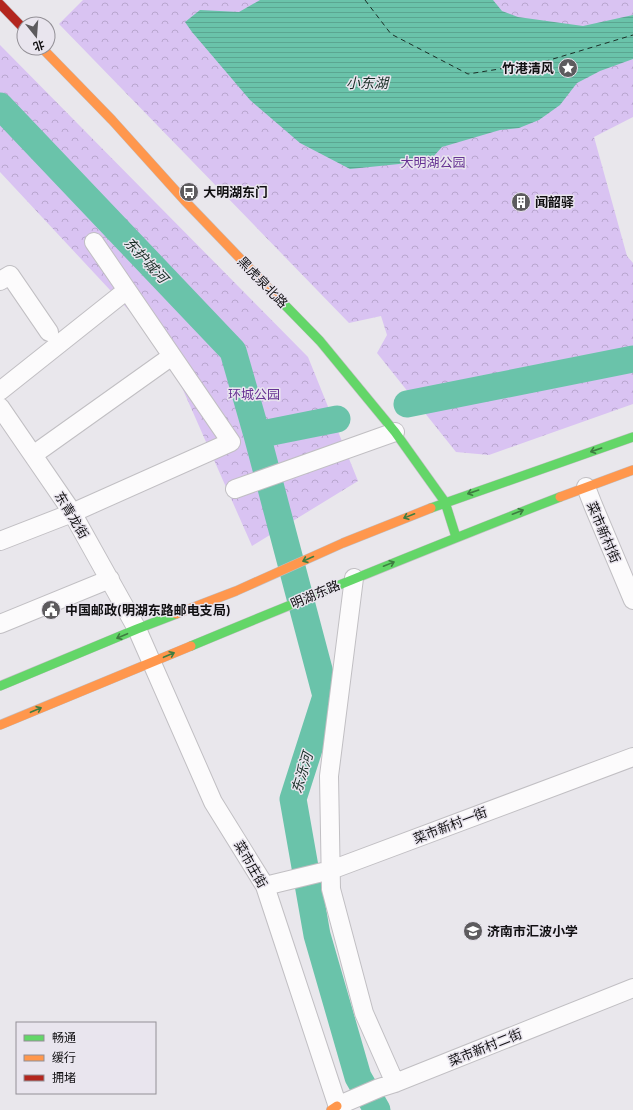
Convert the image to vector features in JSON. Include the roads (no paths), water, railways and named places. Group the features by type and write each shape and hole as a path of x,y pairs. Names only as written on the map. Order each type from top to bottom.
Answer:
{"main road":[{"path":"0,4 16,21"},
{"name":"黑虎泉北路","path":"50,56 112,120 185,201 320,341 394,432 445,502 456,536"},
{"path":"0,686 137,629 236,591 343,543 445,502 633,437"},
{"name":"明湖东路","path":"0,726 456,536 586,486 633,470"}],"street":[{"path":"0,541 72,513 231,442 94,242"},
{"path":"0,281 10,275 49,332"},
{"path":"0,391 127,290"},
{"path":"33,456 172,356"},
{"name":"东青龙街","path":"0,406 72,513 137,629"},
{"path":"236,489 394,432"},
{"name":"菜市新村街","path":"586,486 633,600"},
{"path":"353,578 329,776 327,871 364,1013 387,1085"},
{"path":"0,624 110,580"},
{"name":"菜市庄街","path":"137,629 213,802 272,884 336,1109"},
{"name":"菜市新村一街","path":"272,884 327,871 633,757"},
{"name":"菜市新村二街","path":"336,1109 387,1085 633,988"}],"water":[{"name":"小东湖","path":"260,0 493,0 502,11 518,17 583,26 633,15 633,59 600,71 577,83 560,105 539,120 519,128 500,130 442,147 433,157 399,164 350,169 300,143 250,100 185,22 200,10 239,12"}],"waterway":[{"name":"东泺河","path":"0,106 233,351 257,435 326,696 293,799 317,935 358,1077 377,1110"},
{"path":"407,404 633,359"},
{"path":"257,435 337,419"}],"place":[{"name":"竹港清风","path":"568,68"},
{"name":"大明湖东门","path":"189,192"},
{"name":"闻韶驿","path":"521,202"},
{"name":"中国邮政(明湖东路邮电支局)","path":"51,610"},
{"name":"济南市汇波小学","path":"473,931"}],"park label":[{"name":"大明湖公园","path":"433,162"},
{"name":"环城公园","path":"254,394"}],"water label":[{"name":"东护城河","path":"146,260"}]}
